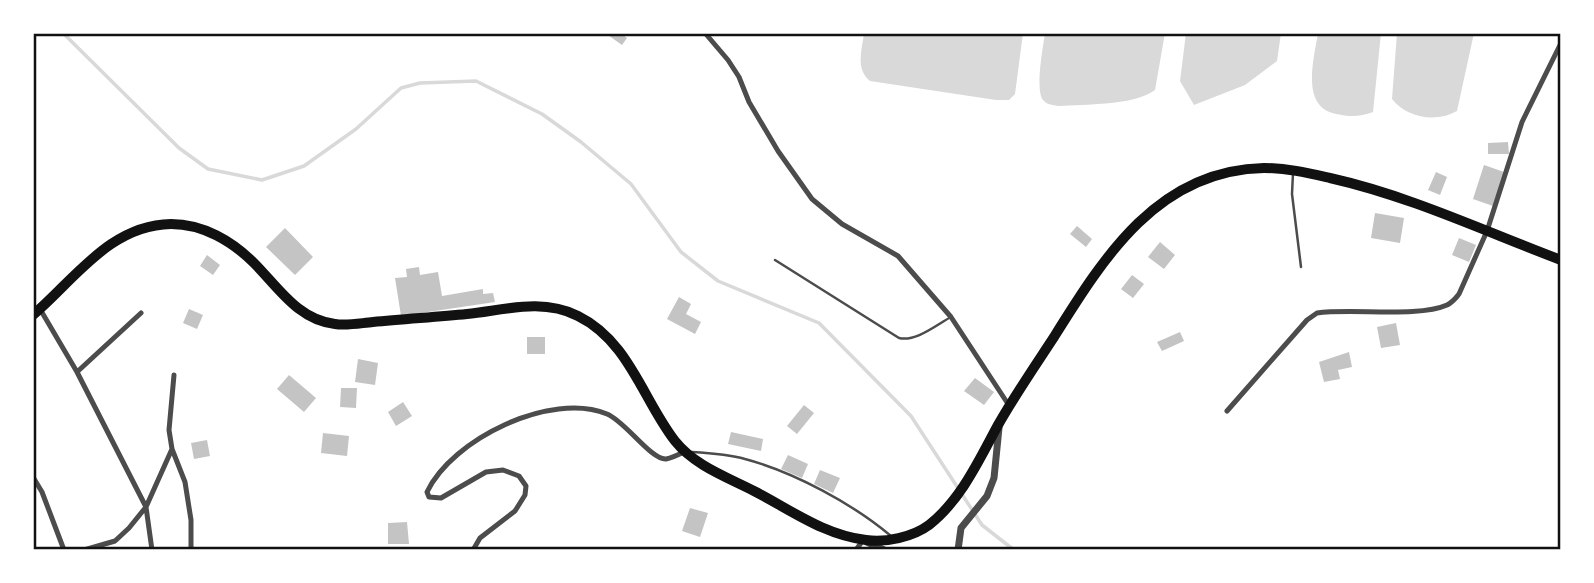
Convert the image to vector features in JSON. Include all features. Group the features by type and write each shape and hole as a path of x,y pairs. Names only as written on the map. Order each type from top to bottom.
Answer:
{"highway":[{"path":"37,312 95,254 121,238 148,227 172,224 216,233 253,262 276,290 295,307 334,324 469,314 525,305 552,307 578,316 605,334 630,366 676,442 685,451 715,473 822,529 863,540 894,538 924,529 948,507 981,460 999,423 1085,288 1111,253 1150,210 1174,194 1204,180 1231,172 1262,168 1293,170 1352,183 1431,207 1561,260"}],"street":[{"path":"705,33 728,60 778,151 812,198 842,224 898,256 951,317 1010,407"},
{"path":"1227,411 1307,320 1317,313 1414,310 1444,307 1452,302 1459,294 1487,231 1522,122 1561,44"},
{"path":"37,312 77,372 146,507 152,550"},
{"path":"77,372 141,313"},
{"path":"174,375 169,430 172,449 185,482 191,520 191,550"},
{"path":"472,550 480,538 515,511 525,495 526,486 519,476 503,470 486,472 441,498 429,497 427,492 433,480 456,457 490,430 522,417 555,410 583,409 608,414 630,430 657,458 667,459 685,451"},
{"path":"958,550 961,528 987,496 994,478 999,423"},
{"path":"84,550 115,541 129,528 146,507 172,449"},
{"path":"33,477 43,492 64,550"},
{"path":"856,550 863,540 884,550"}],"lane":[{"path":"1293,170 1292,194 1301,267"},
{"path":"775,260 899,338 907,340 951,317"},
{"path":"685,451 744,458 765,466 845,503 867,516 894,538"}],"shaded area":[{"path":"864,33 1023,33 1015,94 1009,100 996,100 870,81 861,65"},
{"path":"1045,33 1165,33 1155,90 1134,99 1108,103 1058,106 1047,103 1043,100 1040,87"},
{"path":"1186,33 1281,33 1277,61 1245,85 1194,105 1180,81"},
{"path":"1318,33 1381,33 1373,112 1359,116 1341,115 1325,110 1317,102 1313,92 1312,68"},
{"path":"1397,33 1474,33 1457,111 1440,117 1422,117 1406,111 1392,99"}],"building":[{"path":"605,33 620,33 627,38 622,45"},
{"path":"1508,142 1509,154 1488,154 1488,143"},
{"path":"1484,165 1504,172 1493,206 1473,199"},
{"path":"1436,172 1447,177 1440,195 1428,190"},
{"path":"1375,213 1404,218 1400,243 1371,238"},
{"path":"1077,226 1092,239 1086,247 1070,234"},
{"path":"285,228 313,257 295,275 266,247"},
{"path":"1459,238 1476,245 1469,262 1452,255"},
{"path":"1160,242 1175,255 1164,269 1148,257"},
{"path":"207,255 220,265 213,275 200,266"},
{"path":"419,267 420,275 438,272 442,296 483,289 483,294 493,293 495,302 401,316 395,278 407,277 406,269"},
{"path":"1132,275 1144,284 1133,298 1121,289"},
{"path":"679,297 691,304 686,314 701,322 695,334 667,319"},
{"path":"189,309 203,315 197,329 183,323"},
{"path":"1396,323 1400,345 1381,348 1377,327"},
{"path":"1180,332 1184,341 1162,351 1157,342"},
{"path":"527,337 545,337 545,354 527,354"},
{"path":"1349,352 1352,367 1338,370 1340,379 1324,382 1319,362"},
{"path":"358,359 378,363 375,385 355,382"},
{"path":"289,375 316,398 304,412 277,389"},
{"path":"975,378 994,392 984,405 964,391"},
{"path":"341,388 357,388 356,408 340,407"},
{"path":"403,402 412,416 396,426 388,412"},
{"path":"804,405 814,413 797,434 787,426"},
{"path":"731,432 763,439 761,451 728,444"},
{"path":"323,433 349,436 347,456 321,453"},
{"path":"207,440 210,456 194,459 191,443"},
{"path":"788,455 808,464 802,478 781,469"},
{"path":"820,470 840,478 833,493 814,484"},
{"path":"690,508 708,513 700,537 682,531"},
{"path":"407,522 409,544 388,544 388,523"}],"waterway":[{"path":"63,33 179,148 208,169 262,180 304,166 356,129 401,88 420,83 476,81 542,114 581,142 631,184 681,252 718,281 819,323 911,416 982,525 1014,550"}]}
